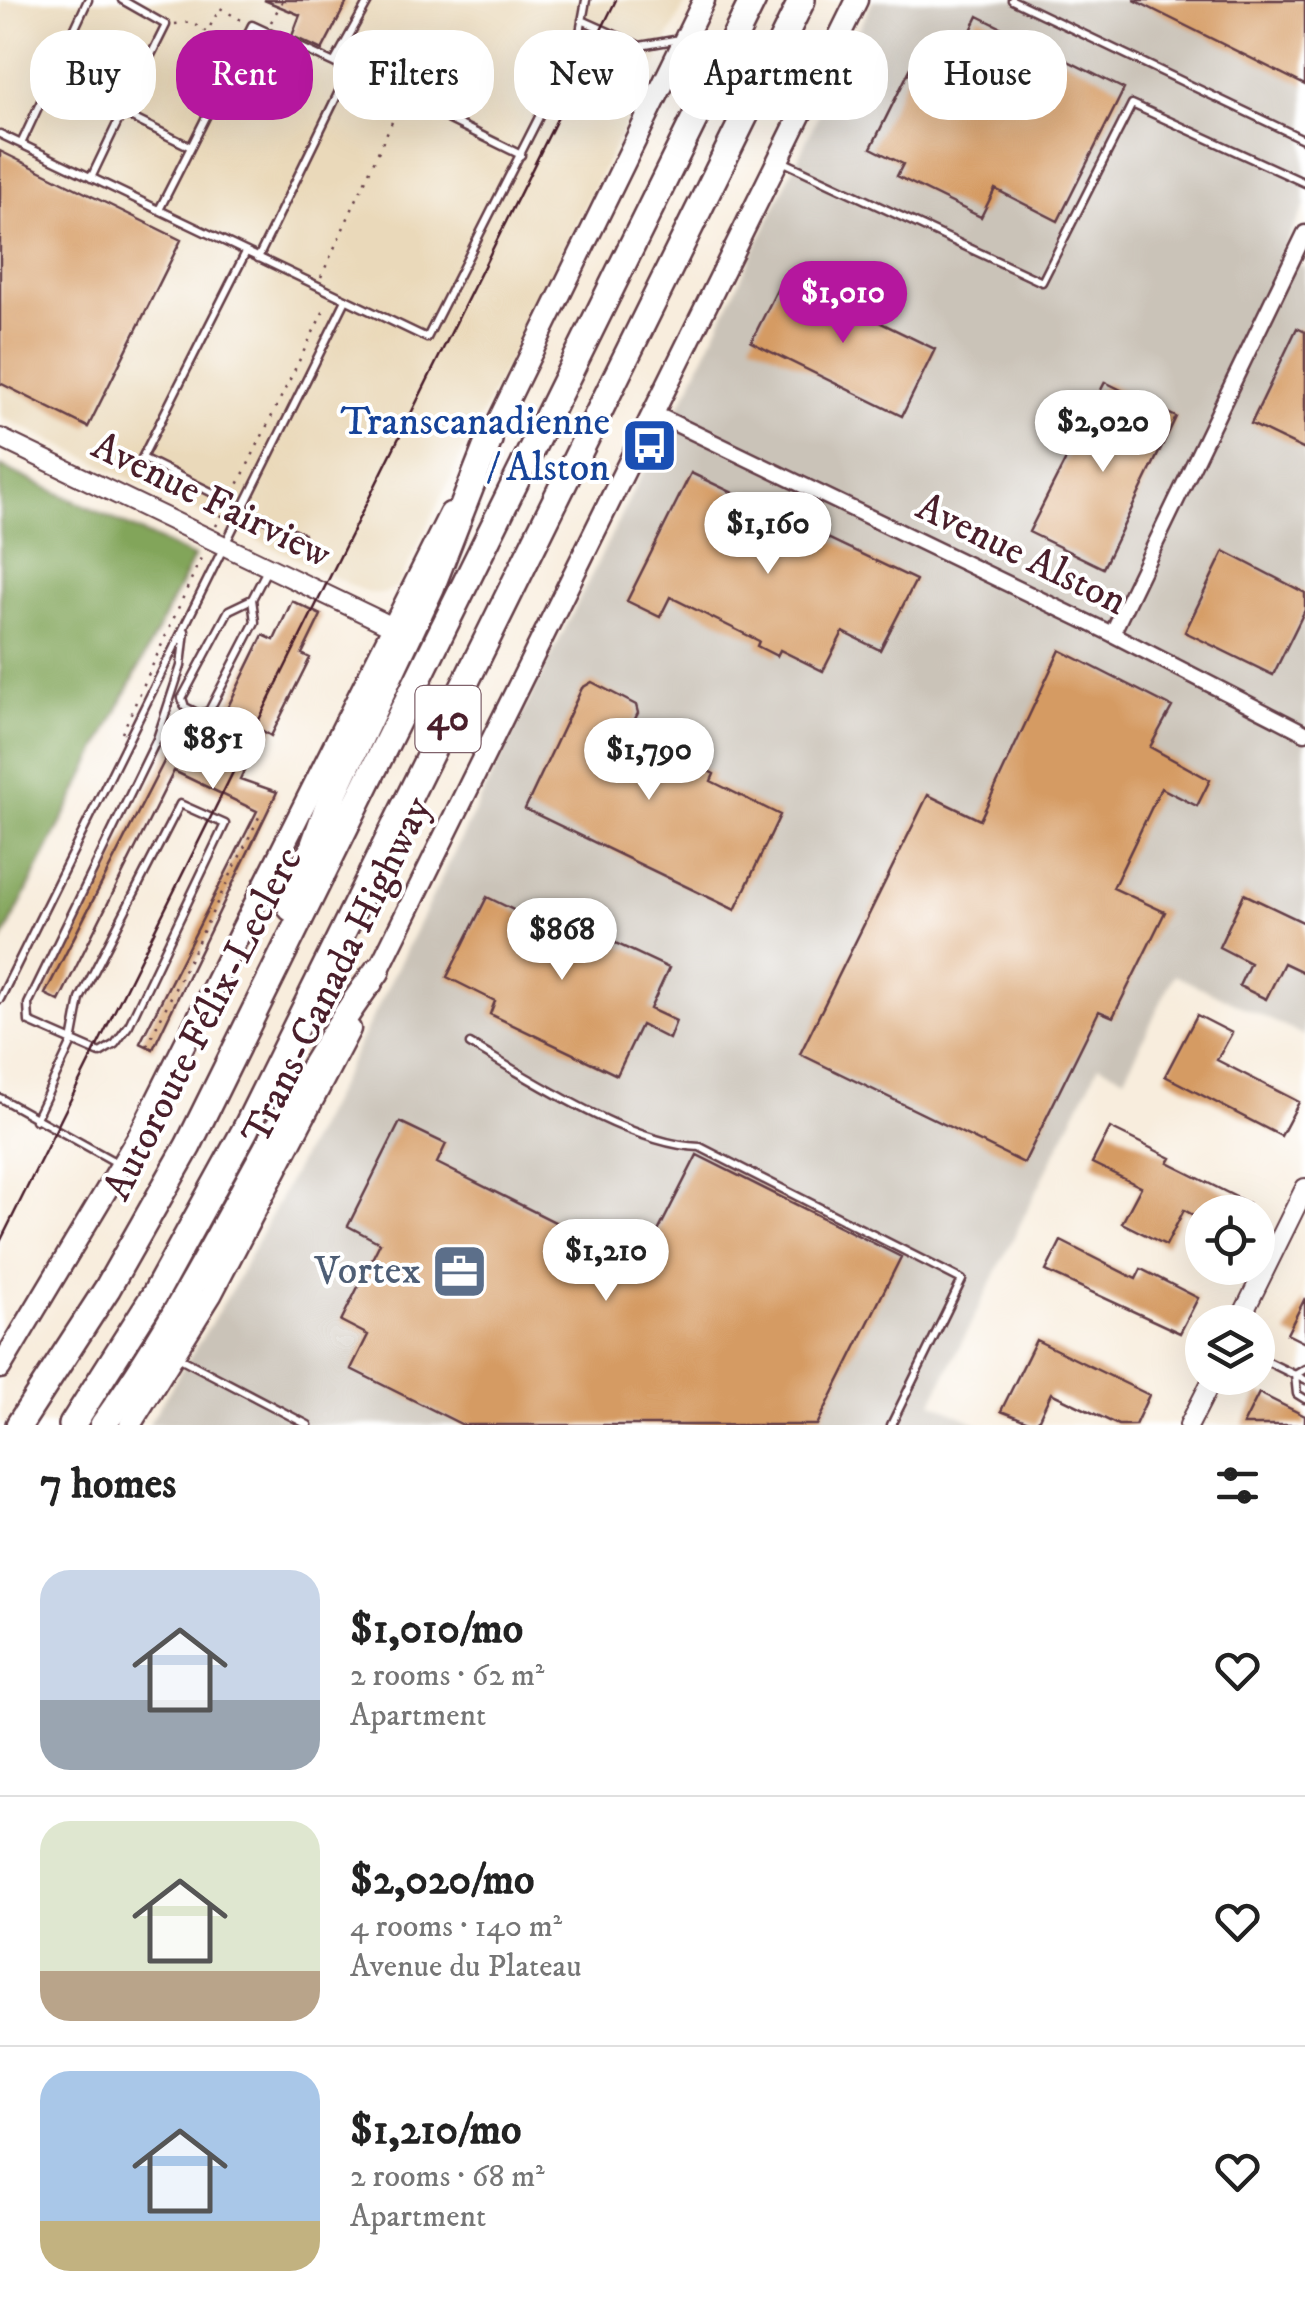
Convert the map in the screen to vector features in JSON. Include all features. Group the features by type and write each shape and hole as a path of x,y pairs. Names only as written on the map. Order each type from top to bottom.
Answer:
{"highway":[{"name":"Autoroute Félix-Leclerc","path":"20,1425 114,1278 246,1030 752,0"},
{"name":"Autoroute Félix-Leclerc","path":"72,1425 162,1281 245,1130 802,0"},
{"path":"246,1030 328,806 431,588 488,440"},
{"path":"103,1425 188,1298 318,1054 377,971"}],"main road":[{"path":"689,30 704,0"},
{"name":"Trans-Canada Highway","path":"130,1425 270,1187 856,0"},
{"path":"0,1368 122,1166 669,72"}],"street":[{"path":"1112,634 1305,233"},
{"name":"Avenue Alston","path":"653,413 1112,634 1305,733"},
{"name":"Avenue Fairview","path":"0,438 392,626"},
{"path":"1247,1305 1305,1188"},
{"path":"1189,1425 1204,1395"}],"lane":[{"path":"21,144 88,0"},
{"path":"122,0 166,25 156,45"},
{"path":"353,30 369,0"},
{"path":"581,30 586,0"},
{"path":"1012,0 1305,140"},
{"path":"582,20 640,46 669,40"},
{"path":"159,210 252,25 262,30"},
{"path":"649,100 652,106"},
{"path":"258,258 333,104"},
{"path":"778,160 1042,282 1132,104 1305,183"},
{"path":"91,178 119,120"},
{"path":"136,120 191,147"},
{"path":"449,120 521,155"},
{"path":"0,134 426,338 539,120"},
{"path":"246,252 142,458 300,536"},
{"path":"0,999 346,300"},
{"path":"252,599 230,610 182,698 185,707 199,714 208,710 255,622 252,599 268,567"},
{"path":"36,1120 72,1042 80,999 180,804 225,824 122,1035 100,1053 72,1042 29,1022 28,1004 157,739 181,666 185,631"},
{"path":"470,1044 502,1065 666,1146 700,1147 962,1280 891,1425"},
{"path":"0,1098 122,1166"},
{"path":"174,1356 308,1425"},
{"path":"1275,1365 1305,1380"},
{"path":"1295,1375 1305,1369"},
{"path":"1295,1375 1296,1394 1305,1399"}],"path":[{"path":"267,30 284,0"},
{"path":"166,25 192,22 207,32 220,8 252,25"},
{"path":"320,279 393,120"},
{"path":"234,494 326,306"},
{"path":"217,523 224,510"},
{"path":"119,732 201,558"},
{"path":"209,730 168,739 228,746"},
{"path":"147,1046 261,813"}],"shaded area":[{"path":"0,0 687,0 649,77 649,30 514,30 514,120 628,120 397,587 383,594 367,593 0,416"},
{"path":"873,0 1305,0 1305,206 1281,256 1305,267 1305,1036 1174,975 1125,1077 1099,1065 932,1402 979,1425 148,1425 232,1289 338,1087 635,487 687,392 816,120 888,120 888,30 859,30"}],"green space":[{"path":"0,466 194,557 0,945"}],"building":[{"path":"264,0 348,0 322,50 313,46 313,30 294,30 300,15"},
{"path":"1134,0 1305,0 1305,85"},
{"path":"978,16 1006,30 971,30"},
{"path":"1067,60 1124,89 1058,221 995,189 981,217 897,176 903,164 871,148 908,73 908,120 1067,120"},
{"path":"0,151 181,240 88,427 0,383"},
{"path":"784,276 935,349 902,416 751,342"},
{"path":"1297,328 1305,332 1305,450 1251,424"},
{"path":"1105,382 1176,417 1103,568 1029,532"},
{"path":"691,473 916,580 880,650 843,632 823,671 780,650 777,656 757,646 759,641 670,597 660,617 627,601"},
{"path":"1224,551 1305,593 1305,610 1273,675 1185,632"},
{"path":"292,601 321,615 302,654 310,658 271,736 263,731 240,779 277,792 153,1049 140,1043 257,811 174,771 59,1001 45,994 172,746 212,765 234,717 225,713 263,635 274,640"},
{"path":"1060,650 1172,707 1150,747 1210,780 1197,806 1161,788 1113,888 1165,912 1113,1017 1099,1011 1024,1163 800,1054 928,795 980,820"},
{"path":"592,682 636,705 638,713 625,739 666,759 670,751 714,774 711,781 780,815 735,910 525,809 582,688"},
{"path":"1244,894 1305,923 1305,973 1284,963 1266,999 1239,986 1250,963 1219,947"},
{"path":"487,897 536,921 543,909 669,968 650,1009 676,1021 669,1039 641,1025 617,1075 490,1014 495,1001 447,977"},
{"path":"1197,1015 1232,1033 1217,1060 1299,1102 1281,1136 1165,1076"},
{"path":"400,1122 446,1144 437,1163 641,1265 697,1155 901,1257 817,1425 463,1425 351,1369 368,1335 341,1321 380,1243 348,1226"},
{"path":"1110,1128 1171,1158 1168,1163 1232,1195 1185,1195 1185,1211 1166,1245 1122,1223 1141,1187 1092,1163"},
{"path":"1061,1241 1136,1279 1141,1269 1198,1298 1194,1305 1185,1305 1185,1323 1180,1333 1046,1271"},
{"path":"1305,1298 1305,1343 1287,1334"},
{"path":"1036,1340 1149,1395 1135,1425 1118,1425 1051,1393 1036,1425 1001,1411"},
{"path":"1258,1395 1305,1416 1305,1425 1243,1425"}],"tram line":[{"path":"0,1242 616,0"}],"place":[{"name":"Transcanadienne / Alston","path":"649,446"},
{"name":"Vortex","path":"460,1272"}]}
